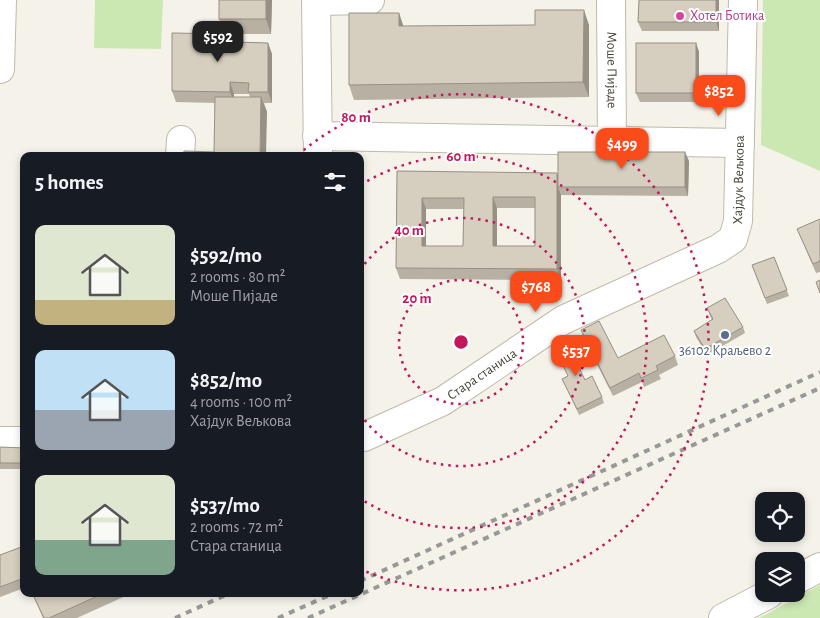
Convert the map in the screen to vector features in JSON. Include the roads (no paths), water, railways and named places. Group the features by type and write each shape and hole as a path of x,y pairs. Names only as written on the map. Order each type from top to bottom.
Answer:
{"street":[{"path":"0,67 2,0"},
{"path":"370,0 316,1 318,146 612,141 740,143"},
{"name":"Моше Пијаде","path":"611,0 612,141"},
{"name":"Хајдук Вељкова","path":"733,239 738,221 743,0"},
{"name":"Стара станица","path":"364,437 442,401 563,320 718,249 733,239"},
{"path":"0,441 20,441"},
{"path":"805,575 820,567"},
{"path":"723,618 755,601"}],"railway":[{"path":"364,579 820,372"},
{"path":"364,593 820,388"},
{"path":"175,618 221,597"},
{"path":"278,618 325,597"},
{"path":"308,618 355,597"}],"place":[{"name":"Хотел Ботика","path":"680,16"},
{"name":"36102 Краљево 2","path":"725,335"}]}
